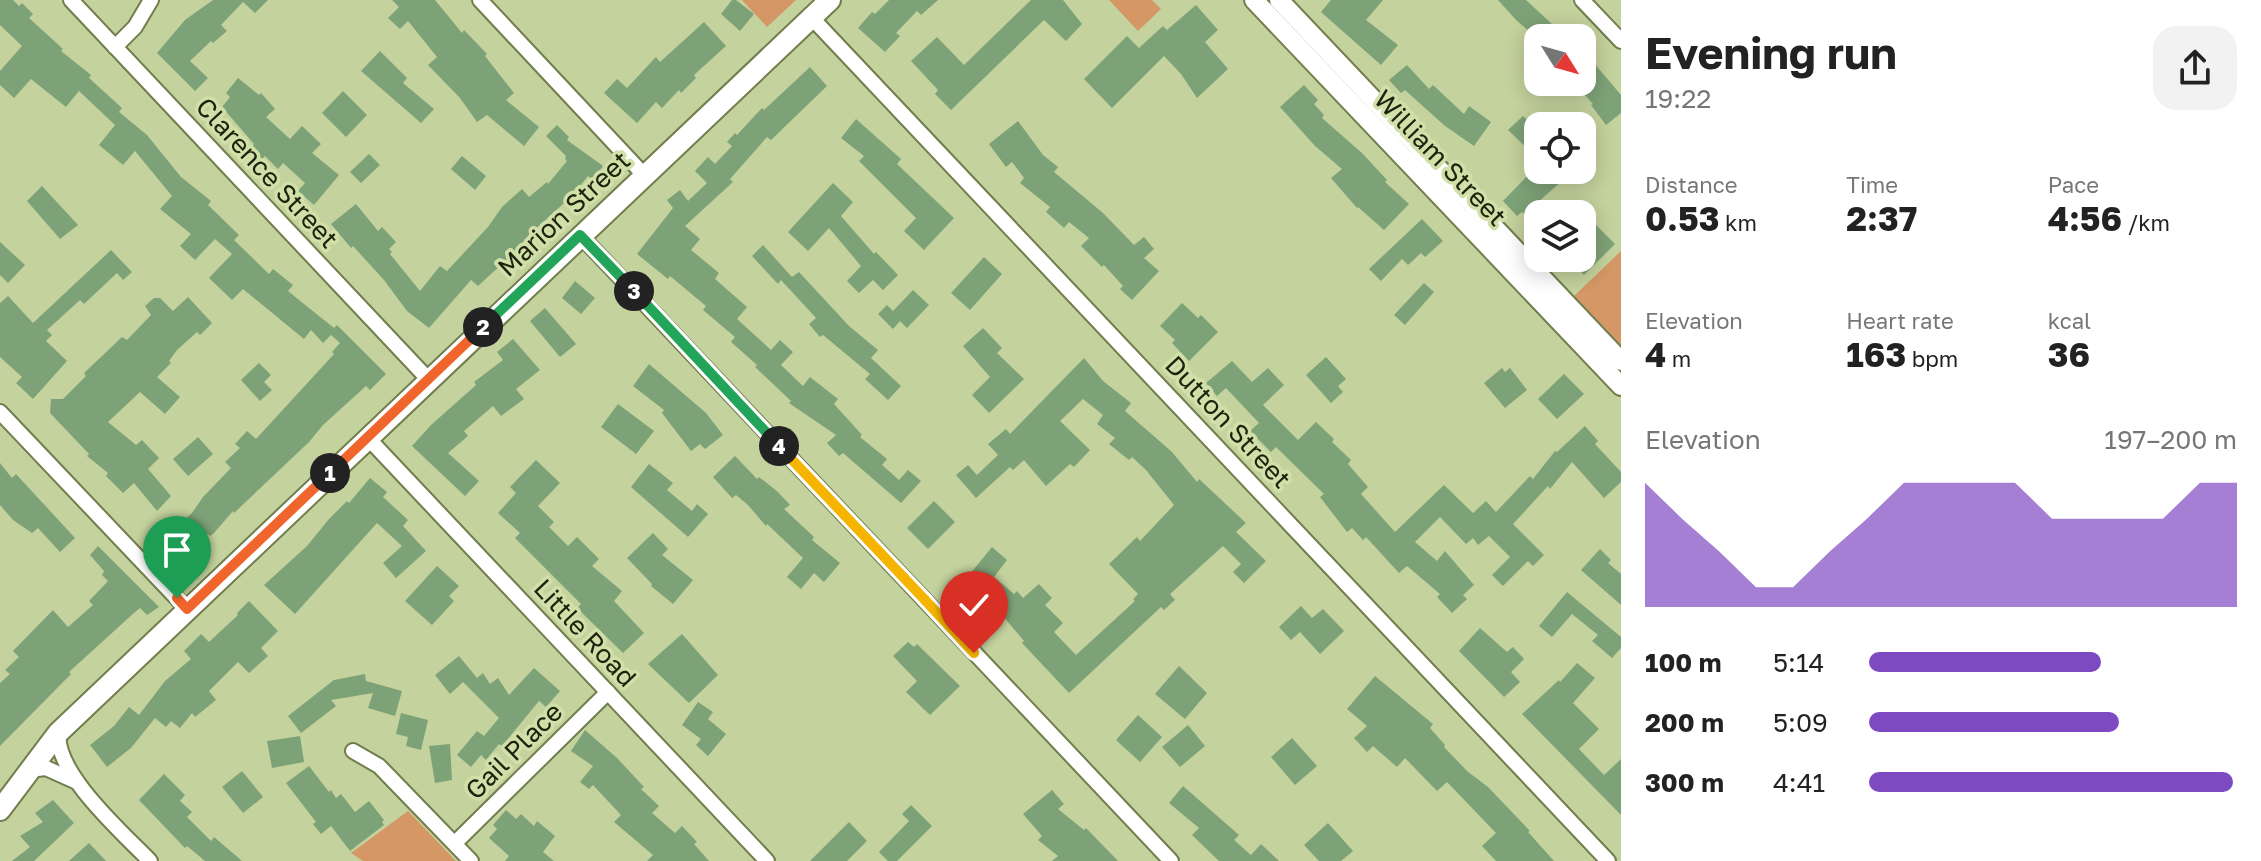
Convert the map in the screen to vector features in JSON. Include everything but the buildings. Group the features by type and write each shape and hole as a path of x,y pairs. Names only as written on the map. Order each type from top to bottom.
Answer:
{"main road":[{"name":"Marion Street","path":"0,810 59,731 830,0"}],"street":[{"name":"Clarence Street","path":"71,0 428,379"},
{"path":"115,47 135,27 151,0"},
{"path":"480,0 644,175"},
{"name":"William Street","path":"1254,0 1621,386"},
{"name":"William Street","path":"1279,0 1621,361"},
{"path":"1582,0 1621,41"},
{"name":"Dutton Street","path":"811,17 1608,861"},
{"path":"580,235 1171,861"},
{"path":"0,412 187,609"},
{"name":"Little Road","path":"367,437 767,861"},
{"name":"Gail Place","path":"455,843 608,692"},
{"path":"59,731 60,750 75,781 150,861"},
{"path":"353,751 379,766 471,861"},
{"path":"28,770 46,768 75,781"}],"shaded area":[{"path":"742,0 796,0 767,27"},
{"path":"1109,0 1152,0 1161,9 1138,31"},
{"path":"1621,251 1621,345 1574,296"},
{"path":"408,811 456,861 363,861 351,853"}],"route":[{"path":"177,598 187,609 580,235 974,653"}]}
